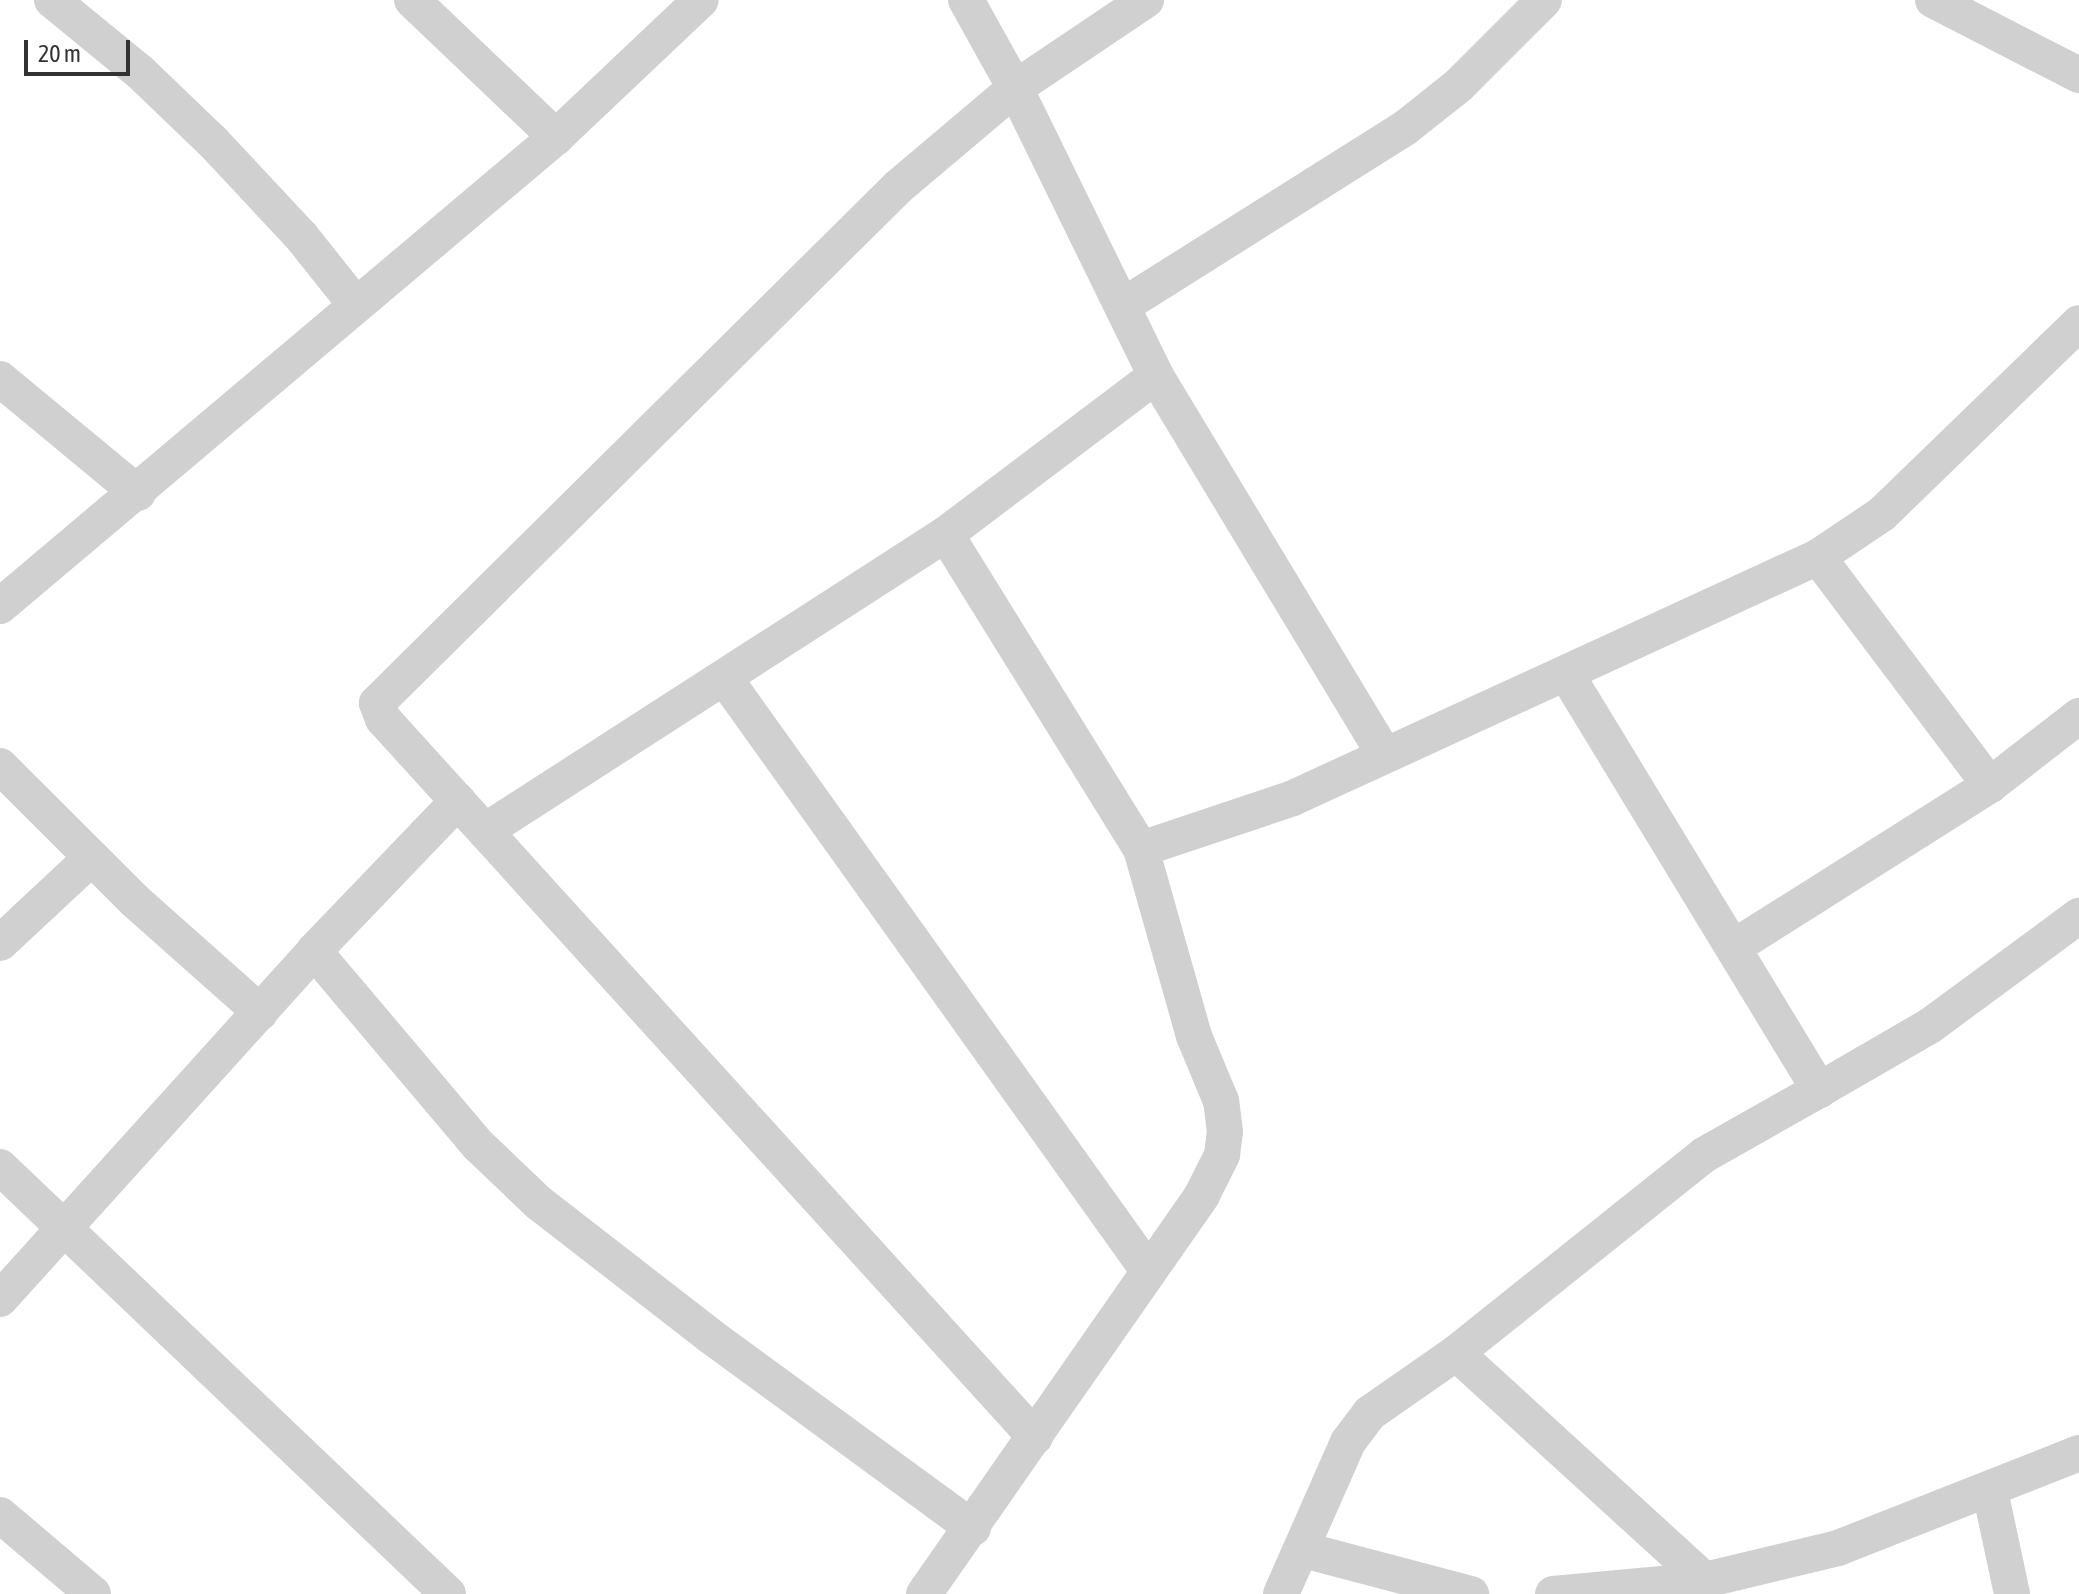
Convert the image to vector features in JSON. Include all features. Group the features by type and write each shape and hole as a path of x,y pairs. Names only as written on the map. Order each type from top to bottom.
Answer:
{"street":[{"path":"52,0 140,72 213,142 301,236 355,304"},
{"path":"412,0 556,137"},
{"path":"0,606 138,493 355,304 556,137 701,0"},
{"path":"966,0 1015,88 1124,305 1156,376 1383,753"},
{"path":"1035,1437 379,714 381,697 898,187 1015,88 1146,0"},
{"path":"1124,305 1405,128 1459,85 1544,0"},
{"path":"1933,0 2077,67"},
{"path":"1141,849 1293,798 1383,753 1567,675 1818,557 1882,514 2079,323"},
{"path":"485,831 604,752 726,680 946,534 1156,376"},
{"path":"0,379 138,493"},
{"path":"924,1594 973,1528 1213,1175 1225,1132 1221,1101 1194,1036 1141,849 946,534"},
{"path":"1818,557 1990,785"},
{"path":"1567,675 1819,1090"},
{"path":"726,680 1147,1269"},
{"path":"1734,947 1990,785 2079,716"},
{"path":"0,766 91,858 260,1012"},
{"path":"0,1299 61,1227 314,951 458,801"},
{"path":"0,943 91,858"},
{"path":"1281,1594 1304,1550 1348,1442 1370,1413 1456,1353 1704,1155 1931,1025 2079,916"},
{"path":"314,951 425,1085 539,1203 709,1335 973,1528"},
{"path":"0,1167 448,1594"},
{"path":"1456,1353 1705,1580"},
{"path":"1553,1594 1705,1580 1838,1548 1990,1491 2079,1453"},
{"path":"1990,1491 2012,1594"},
{"path":"0,1515 93,1594"},
{"path":"1304,1550 1471,1594"}]}
